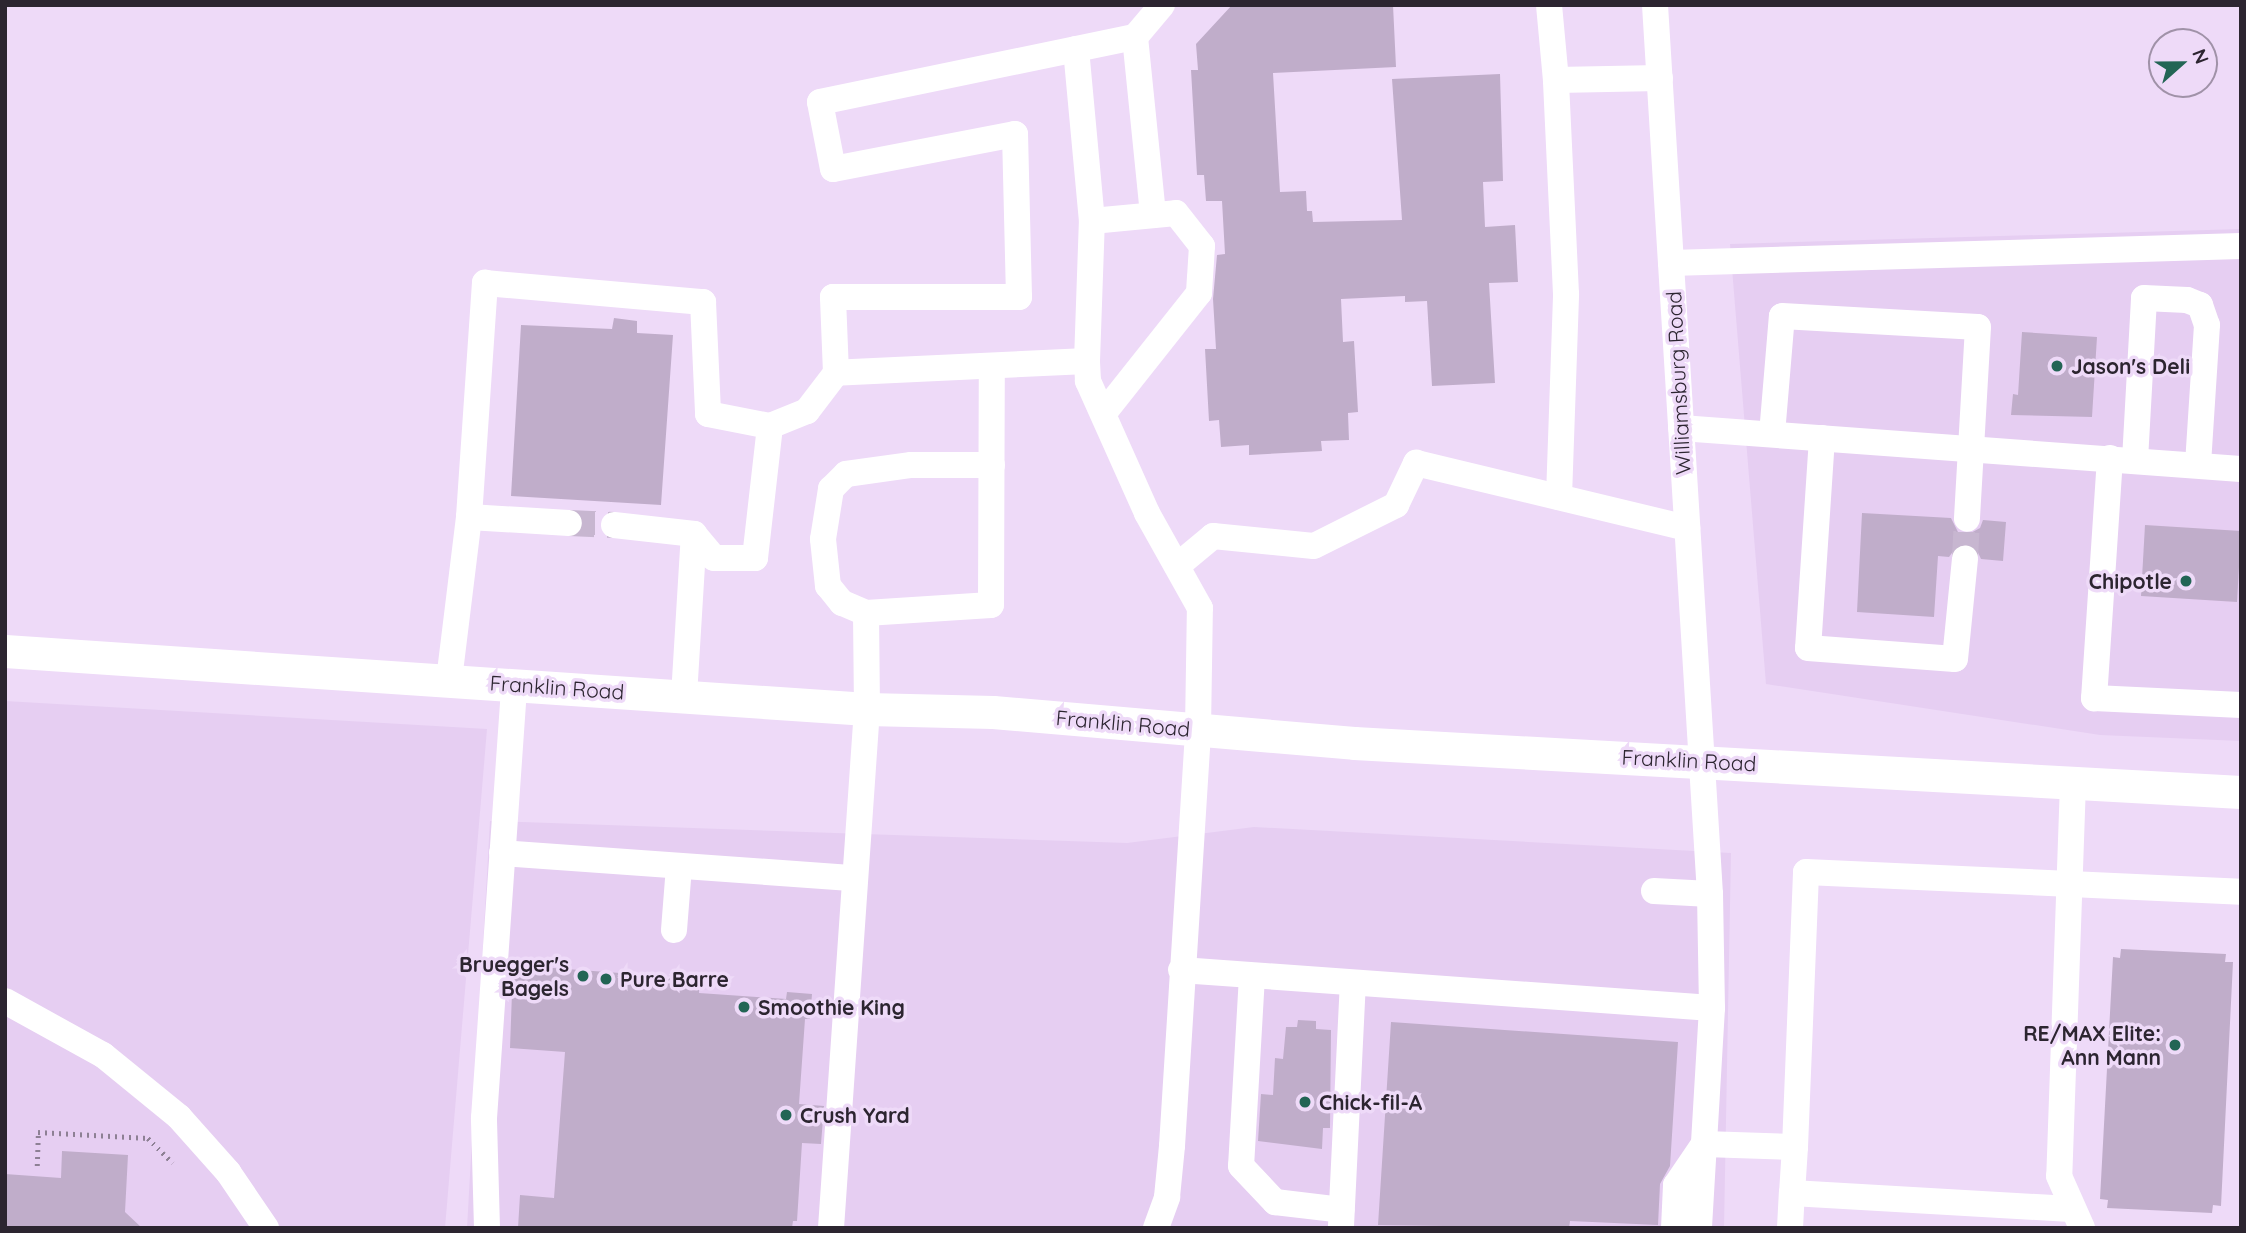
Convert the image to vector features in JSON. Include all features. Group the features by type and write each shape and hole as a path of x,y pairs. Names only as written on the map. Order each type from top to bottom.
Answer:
{"main road":[{"name":"Franklin Road","path":"5,651 867,709 993,712 1354,743 1702,760 2241,793"}],"street":[{"path":"449,680 469,517 485,283 703,302 708,414 770,426 807,411 836,373 834,297 1019,297 1015,134 833,169 820,102 1135,37 1162,5"},
{"path":"1549,5 1556,80 1566,294 1559,497"},
{"name":"Williamsburg Road","path":"1655,5 1710,894 1712,1008 1699,1228"},
{"path":"1135,37 1153,215"},
{"path":"1076,49 1092,221 1088,381 1147,513 1200,608 1198,729 1167,1197 1156,1228"},
{"path":"1556,80 1660,78"},
{"path":"1092,221 1177,213 1202,246 1199,293 1103,414"},
{"path":"1671,263 2241,246"},
{"path":"2198,465 2207,325 2200,305 2187,300 2144,298 2094,698 2241,705"},
{"path":"1772,434 1782,316 1978,327 1967,520"},
{"path":"836,373 1087,361"},
{"path":"992,366 992,465 991,604 866,613 842,603 828,586 822,539 831,489 846,474 911,464 992,465"},
{"path":"614,525 694,534 714,558 755,558 770,426"},
{"path":"1681,428 2241,469"},
{"path":"1822,438 1808,648 1955,659 1965,558"},
{"path":"1177,566 1213,536 1314,546 1396,505 1416,463 1687,528"},
{"path":"469,517 569,523"},
{"path":"684,696 694,534"},
{"path":"831,1228 867,709 866,613"},
{"path":"487,1228 484,1118 514,684"},
{"path":"1793,1193 2077,1219 2059,1176 2073,783"},
{"path":"502,853 854,877"},
{"path":"674,930 679,866"},
{"path":"1790,1228 1806,872 2241,892"},
{"path":"1654,891 1710,894"},
{"path":"1181,970 1712,1008"},
{"path":"1252,976 1241,1166 1275,1202 1342,1219 1353,984"},
{"path":"5,1000 103,1055 179,1117 228,1172 267,1228"},
{"path":"1674,1228 1676,1185 1704,1144 1795,1147"}],"path":[{"path":"37,1166 38,1132 148,1138 173,1163"}],"shaded area":[{"path":"2241,229 2241,741 2100,735 1766,684 1730,244"},
{"path":"5,701 487,729 445,1228 5,1228"},
{"path":"490,821 1127,843 1254,827 1731,853 1724,1228 467,1228"}],"building":[{"path":"1232,5 1393,5 1396,67 1273,73 1280,192 1306,191 1307,211 1312,211 1313,222 1402,220 1392,79 1500,74 1503,181 1483,182 1485,227 1515,225 1518,282 1489,283 1495,383 1432,386 1427,301 1405,302 1405,296 1341,299 1343,342 1354,341 1358,412 1348,413 1349,440 1321,441 1322,451 1249,455 1249,445 1221,447 1219,420 1209,421 1205,349 1216,349 1213,299 1217,255 1225,254 1222,201 1206,201 1204,175 1197,175 1191,70 1198,70 1196,44"},
{"path":"614,318 637,321 637,333 673,335 661,505 511,496 521,325 612,329"},
{"name":"Jason's Deli","path":"2022,332 2097,337 2092,417 2011,415 2013,394 2018,395"},
{"path":"1862,513 1951,518 1958,532 1967,535 1980,528 1983,520 2006,522 2003,561 1981,559 1975,546 1959,543 1949,557 1938,556 1934,617 1857,612"},
{"path":"2145,525 2241,531 2237,602 2141,596"},
{"path":"2121,949 2226,954 2225,962 2233,962 2221,1206 2213,1205 2212,1213 2107,1208 2108,1200 2100,1199 2113,957 2120,958"},
{"path":"513,965 700,979 699,993 786,999 787,992 812,994 810,1019 805,1019 799,1104 824,1106 821,1144 802,1143 797,1221 793,1221 792,1228 518,1228 520,1195 554,1198 565,1052 510,1048"},
{"name":"Chick-fil-A","path":"1298,1020 1316,1021 1316,1029 1331,1030 1330,1128 1323,1128 1322,1149 1258,1141 1261,1094 1273,1095 1275,1058 1283,1059 1286,1027 1297,1027"},
{"path":"1391,1022 1678,1042 1670,1166 1660,1184 1658,1225 1570,1221 1569,1228 1378,1225"},
{"path":"62,1151 128,1155 125,1212 142,1228 5,1228 5,1174 61,1178"}],"tunnel":[{"path":"1965,558 1967,519"},
{"path":"569,523 614,525"}],"place":[{"name":"Jason's Deli","path":"2057,366"},
{"name":"Chipotle","path":"2186,581"},
{"name":"Bruegger's Bagels","path":"583,976"},
{"name":"Pure Barre","path":"606,979"},
{"name":"Smoothie King","path":"744,1007"},
{"name":"RE/MAX Elite: Ann Mann","path":"2175,1045"},
{"name":"Chick-fil-A","path":"1305,1102"},
{"name":"Crush Yard","path":"786,1115"}]}
